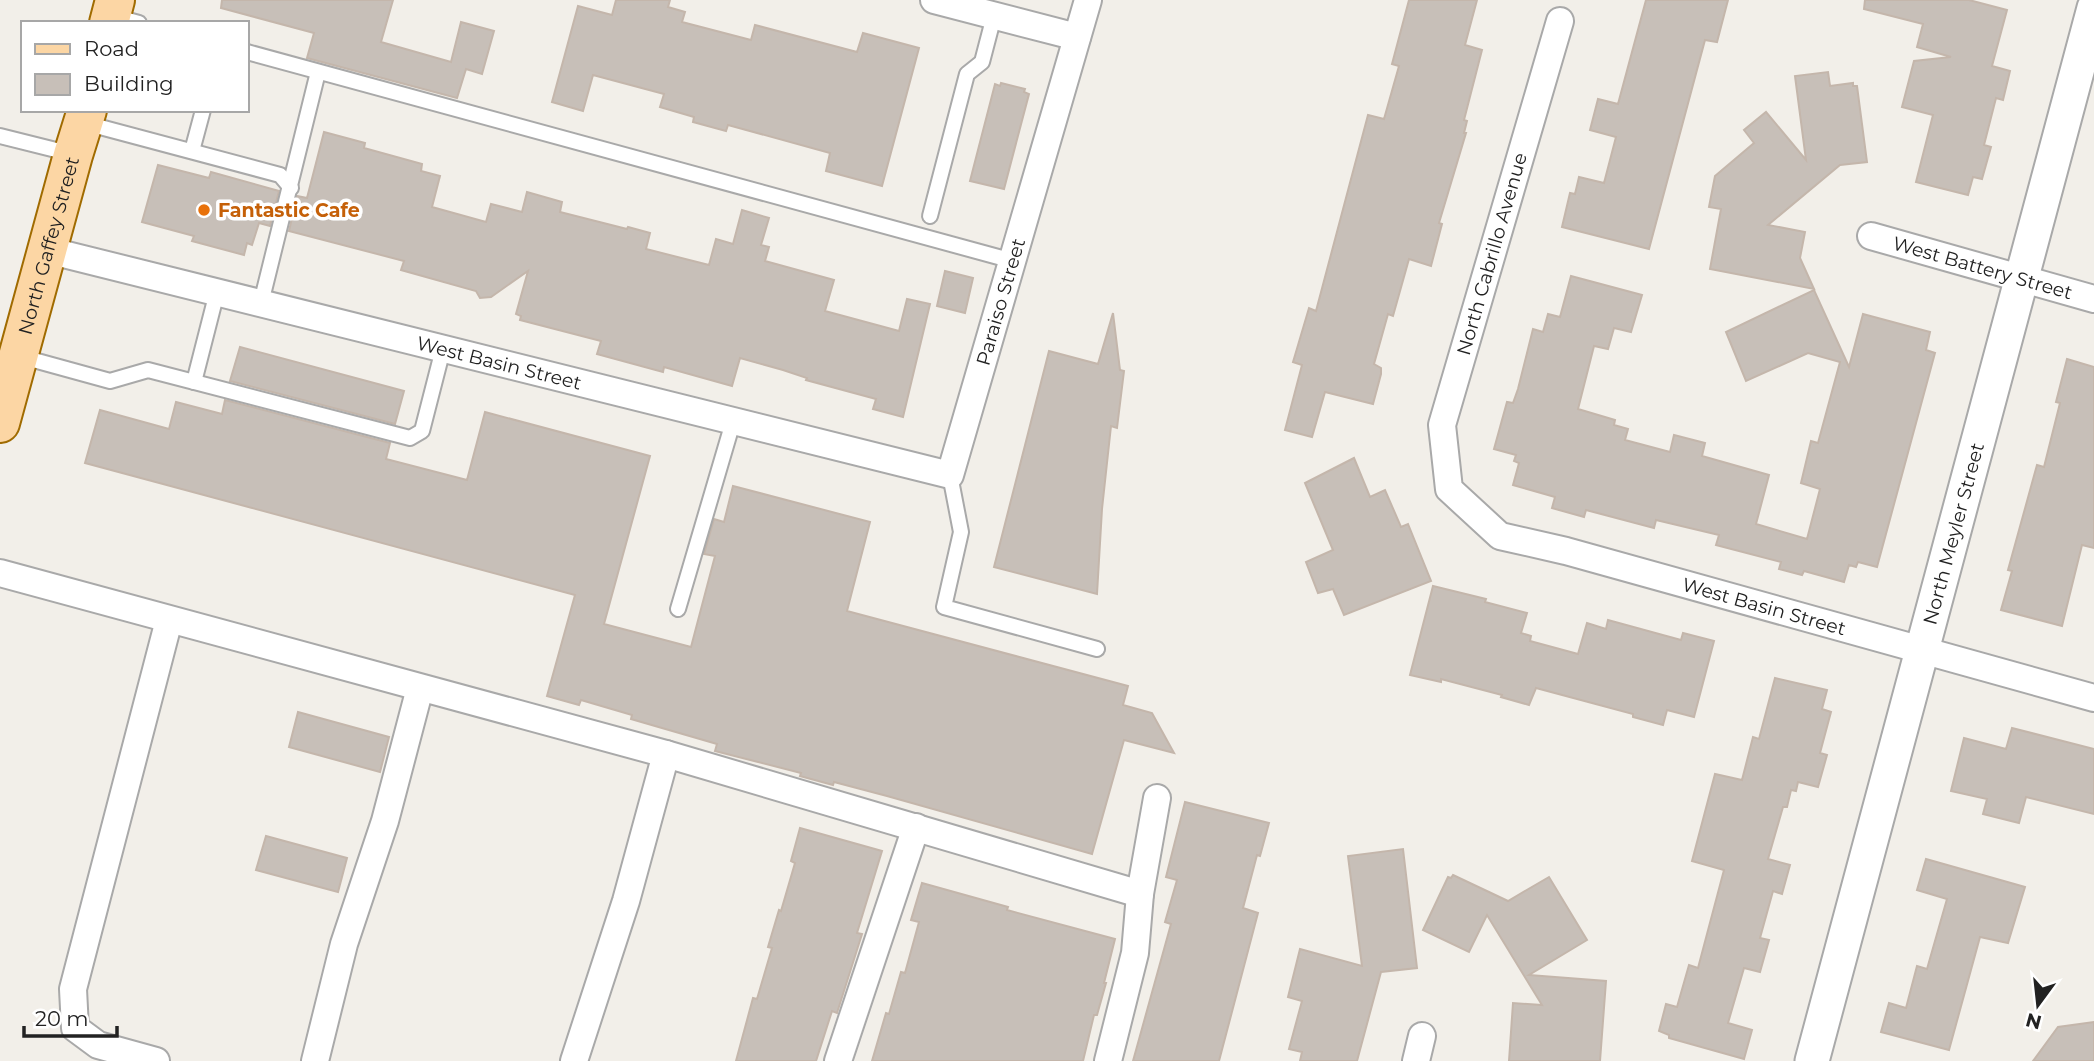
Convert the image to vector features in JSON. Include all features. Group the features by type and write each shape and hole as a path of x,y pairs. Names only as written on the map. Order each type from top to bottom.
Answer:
{"main road":[{"name":"North Gaffey Street","path":"0,423 81,129"}],"street":[{"path":"934,0 1077,37"},
{"name":"Paraiso Street","path":"950,475 1088,0"},
{"name":"North Meyler Street","path":"1812,1061 2094,8"},
{"name":"North Cabrillo Avenue","path":"1449,489 1443,425 1560,21"},
{"name":"West Battery Street","path":"1871,236 2094,299"},
{"name":"West Basin Street","path":"47,250 950,475"},
{"name":"West Basin Street","path":"1449,489 1500,536 1566,551 2094,698"},
{"path":"0,573 666,754 1140,894"},
{"path":"156,1061 98,1045 75,1028 73,989 169,620"},
{"path":"315,1061 344,944 385,821 420,688"},
{"path":"574,1061 623,912 666,754"},
{"path":"1108,1061 1135,953 1140,894 1157,798"},
{"path":"838,1061 916,827"}],"lane":[{"path":"930,216 967,74 982,62 994,16"},
{"path":"248,52 1013,261"},
{"path":"261,303 318,72"},
{"path":"192,151 202,112"},
{"path":"0,136 81,129 192,151 280,175 291,188"},
{"path":"194,382 218,292"},
{"path":"18,356 110,381 148,370 410,438 422,430 443,349"},
{"path":"678,609 733,422"},
{"name":"Paraiso Street","path":"950,475 961,532 944,607 1097,649"}],"building":[{"path":"222,0 393,0 381,42 451,62 461,22 494,31 482,74 466,69 457,98 307,58 314,33 221,8"},
{"path":"616,0 670,0 668,7 685,12 682,22 751,40 755,25 857,52 863,33 919,48 882,186 826,171 830,153 728,125 726,131 693,122 694,117 660,107 664,94 593,75 583,111 552,102 578,6 612,15"},
{"path":"1409,0 1477,0 1465,45 1482,50 1464,120 1467,121 1466,133 1439,223 1442,224 1431,266 1409,259 1393,316 1388,314 1374,364 1381,368 1381,374 1373,404 1325,392 1312,437 1285,430 1302,365 1293,362 1309,308 1316,311 1368,115 1384,119 1399,66 1392,64"},
{"path":"1646,0 1728,0 1717,42 1705,40 1649,249 1562,227 1570,193 1575,194 1579,177 1604,183 1616,137 1590,130 1598,99 1618,104"},
{"path":"1865,0 1969,0 2007,10 1992,66 2010,71 2003,100 1996,98 1984,145 1991,147 1982,179 1973,177 1968,195 1916,182 1933,115 1902,107 1914,61 1951,57 1917,47 1923,24 1864,9"},
{"path":"1828,72 1830,86 1853,83 1853,86 1857,86 1867,162 1840,165 1768,225 1805,232 1800,258 1814,289 1710,269 1721,209 1709,207 1715,176 1754,143 1744,130 1766,112 1806,160 1795,76"},
{"path":"1001,83 1025,89 1024,92 1029,94 1004,189 970,181 995,84 1000,86"},
{"path":"324,132 365,143 364,148 422,164 421,171 440,176 432,207 486,222 491,204 522,212 527,192 562,202 560,212 650,233 646,249 709,265 716,239 733,244 742,210 769,218 761,245 769,247 765,261 834,280 825,311 899,331 907,299 930,304 903,417 873,409 876,399 740,358 732,386 664,367 663,372 597,354 601,341 520,320 521,316 516,314 528,271 491,297 480,298 476,291 401,270 404,261 289,231 297,196 307,198"},
{"path":"158,165 209,178 211,172 279,191 270,226 259,223 252,245 247,243 244,255 192,241 194,236 142,222"},
{"path":"945,271 973,278 965,313 937,306"},
{"path":"1571,276 1642,295 1631,332 1614,328 1608,349 1594,346 1578,409 1615,420 1614,425 1628,429 1625,440 1670,452 1674,435 1705,443 1702,456 1769,475 1756,524 1807,539 1820,489 1801,483 1811,441 1818,443 1840,362 1808,353 1746,381 1726,332 1814,290 1849,367 1863,314 1930,332 1926,350 1935,353 1877,567 1858,562 1856,567 1849,565 1844,582 1804,571 1802,575 1779,569 1781,562 1716,545 1719,535 1656,520 1654,528 1586,510 1584,517 1552,508 1555,497 1513,485 1519,463 1514,461 1516,455 1494,449 1507,402 1513,403 1518,389 1533,329 1543,332 1548,314 1560,317"},
{"path":"1113,313 1120,370 1124,371 1117,428 1111,426 1097,594 994,567 1049,351 1098,364"},
{"path":"240,347 404,391 395,424 230,381"},
{"path":"2067,359 2094,367 2094,548 2082,545 2062,626 2001,610 2012,571 2008,570 2037,465 2044,467 2060,403 2056,402"},
{"path":"225,400 390,443 386,459 467,480 485,412 650,456 604,624 691,647 715,556 704,554 714,519 724,522 733,486 870,522 847,611 1128,686 1123,705 1152,713 1174,753 1124,740 1092,854 887,796 800,776 801,773 715,751 717,744 631,719 632,715 581,700 579,705 547,696 575,595 85,463 100,410 169,429 176,402 222,414"},
{"path":"1354,458 1370,497 1385,490 1401,527 1408,524 1431,581 1344,615 1333,589 1318,593 1306,562 1333,550 1305,483"},
{"path":"1433,586 1486,599 1485,602 1527,613 1521,633 1531,636 1530,641 1578,654 1587,623 1606,629 1608,620 1681,640 1683,633 1714,641 1694,717 1667,710 1663,725 1633,717 1633,714 1536,688 1529,705 1441,679 1441,682 1410,675"},
{"path":"1775,678 1827,690 1822,709 1831,712 1820,753 1827,755 1818,787 1798,782 1796,791 1791,790 1787,807 1783,807 1768,859 1790,865 1782,894 1773,891 1760,938 1769,940 1760,972 1744,968 1728,1023 1752,1030 1744,1059 1669,1038 1669,1035 1659,1031 1666,1004 1677,1007 1689,965 1698,968 1724,870 1692,861 1715,774 1742,780 1753,737 1759,739"},
{"path":"298,712 389,737 380,772 289,747"},
{"path":"2012,728 2094,749 2094,814 2026,797 2019,823 1983,814 1987,799 1951,791 1964,738 2006,749"},
{"path":"1185,802 1269,823 1260,856 1257,855 1243,908 1258,913 1219,1061 1133,1061 1171,924 1165,922 1177,880 1166,877"},
{"path":"800,828 882,851 857,933 862,934 837,1013 832,1011 816,1061 736,1061 753,998 757,999 772,948 768,947 795,863 791,861"},
{"path":"266,836 347,858 338,892 256,870"},
{"path":"1403,849 1417,968 1381,972 1357,1061 1300,1061 1302,1052 1289,1049 1302,1001 1288,997 1300,949 1362,966 1348,856"},
{"path":"1926,859 2025,887 2008,943 1980,937 1949,1050 1881,1032 1889,1003 1906,1008 1917,966 1927,969 1947,899 1917,890"},
{"path":"1453,875 1508,901 1549,877 1587,940 1529,975 1606,981 1600,1061 1509,1061 1513,1003 1542,1005 1487,915 1469,952 1423,930 1448,877"},
{"path":"922,883 1008,907 1007,910 1115,939 1106,983 1097,1015 1094,1015 1083,1061 872,1061 901,972 905,973 919,922 911,920"},
{"path":"2094,1022 2094,1061 2033,1061 2058,1027"}],"place":[{"name":"Fantastic Cafe","path":"204,210"}]}
